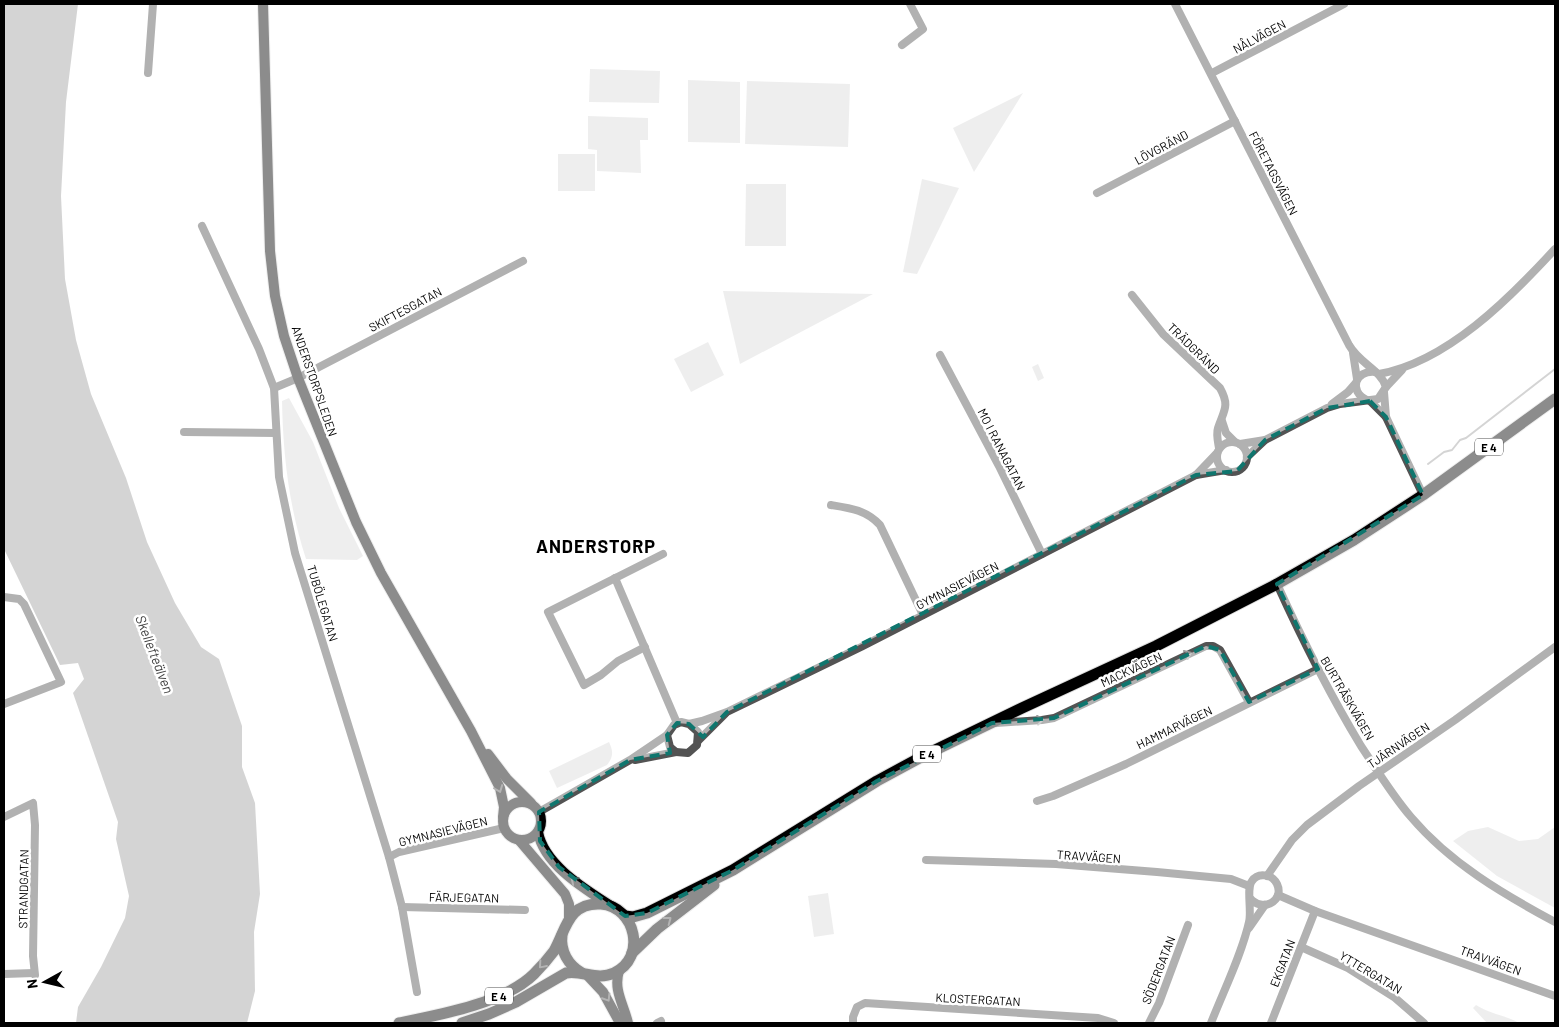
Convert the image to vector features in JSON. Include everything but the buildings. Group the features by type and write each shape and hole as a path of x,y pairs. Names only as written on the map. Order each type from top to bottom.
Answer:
{"highway":[{"name":"E 4","path":"625,916 633,917 647,913 733,870 876,781 925,755 1172,638 1276,584 1354,540 1423,495 1555,399"},
{"name":"E 4","path":"632,953 657,929 733,870"},
{"path":"601,904 614,908 625,916 634,934 632,953 619,971 606,976 587,975 571,965 563,952 562,939 568,921 578,910 589,905 601,904"},
{"name":"E 4","path":"400,1023 470,1006 500,996 521,985 532,976 554,951 568,921"},
{"name":"E 4","path":"462,1023 516,1002 566,973 576,972 587,975"}],"main road":[{"name":"ANDERSTORPSLEDEN","path":"263,4 270,251 275,296 284,336 298,378 356,522 381,573 471,731 500,788 504,807 503,823"},
{"name":"ANDERSTORPSLEDEN","path":"471,731 508,779 538,809"},
{"path":"519,840 528,839 538,832 542,821 538,809 526,802 515,803 507,809 503,823 510,836 519,840 565,894 569,904 568,921"},
{"path":"538,832 542,846 559,868 614,908"},
{"path":"619,971 617,990 628,1023"},
{"path":"587,975 603,992 620,1023"}],"street":[{"path":"148,73 153,4"},
{"path":"902,44 923,29 910,4"},
{"name":"FÖRETAGSVÄGEN","path":"1175,4 1212,73 1353,353 1356,381"},
{"name":"NÅLVÄGEN","path":"1212,73 1344,4"},
{"name":"LÖVGRÄND","path":"1097,193 1235,121"},
{"name":"TUBÖLEGATAN","path":"202,226 260,349 274,388 279,478 296,553 389,857 402,907 417,992"},
{"path":"1265,440 1226,443 1218,451 1218,463 1226,470 1232,472 1241,468 1247,457 1265,440 1328,408 1340,404 1378,399 1403,369 1438,350 1479,322 1521,286 1555,249"},
{"name":"SKIFTESGATAN","path":"274,388 298,378 523,261"},
{"name":"TRÄDGRÄND","path":"1132,296 1163,334 1220,388 1226,398 1226,408 1218,430 1218,451"},
{"name":"FÖRETAGSVÄGEN","path":"1353,353 1377,373"},
{"name":"MO I RANAGATAN","path":"940,355 999,466 1042,554"},
{"path":"1328,408 1348,392 1361,374 1368,371 1377,373 1403,369"},
{"path":"1377,373 1384,380 1386,417"},
{"path":"1356,381 1358,394 1368,400 1386,417 1423,495"},
{"path":"1222,421 1226,433 1246,451 1247,457"},
{"path":"184,432 276,433"},
{"name":"GYMNASIEVÄGEN","path":"1196,475 1218,451"},
{"name":"GYMNASIEVÄGEN","path":"690,724 727,712 923,615 1196,475 1226,470"},
{"path":"831,506 863,512 880,525 923,615"},
{"path":"645,647 618,661 584,685 548,612 663,554"},
{"path":"615,578 677,723"},
{"name":"BURTRÄSKVÄGEN","path":"1276,584 1318,669 1353,732 1378,773 1412,818 1444,849 1475,875 1555,922"},
{"path":"4,597 19,599 24,604 61,682 4,704"},
{"name":"MACKVÄGEN","path":"992,723 1054,718 1206,646 1213,646 1220,650 1249,702"},
{"name":"TJÄRNVÄGEN","path":"1267,876 1292,840 1307,825 1555,647"},
{"name":"HAMMARVÄGEN","path":"1037,801 1053,796 1126,764 1318,669"},
{"name":"GYMNASIEVÄGEN","path":"698,741 727,712"},
{"path":"538,809 630,760 667,735 677,723 690,724 698,732 698,741 692,751 684,754 676,752 630,760"},
{"path":"667,735 668,743 676,752"},
{"name":"STRANDGATAN","path":"4,817 33,803 35,825 33,956 35,974 4,974"},
{"name":"GYMNASIEVÄGEN","path":"389,857 399,852 503,823"},
{"name":"TRAVVÄGEN","path":"926,860 1056,864 1231,879 1249,886"},
{"path":"1211,1023 1247,932 1251,910 1249,886 1255,878 1262,875 1267,876 1276,882 1278,895 1274,901 1265,906 1247,932"},
{"name":"TRAVVÄGEN","path":"1278,895 1555,996"},
{"path":"1250,898 1257,904 1265,906"},
{"name":"FÄRJEGATAN","path":"402,907 524,910"},
{"name":"EKGATAN","path":"1271,1023 1315,910"},
{"name":"SÖDERGATAN","path":"1149,1023 1159,1003 1188,925"},
{"name":"YTTERGATAN","path":"1301,947 1348,968 1394,997 1424,1023"},
{"name":"KLOSTERGATAN","path":"853,1023 857,1007 865,1003 1098,1018 1114,1023"},
{"path":"1038,1023 1039,1014"}],"highlighted area":[{"path":"1370,401 1386,417 1423,495 1277,584 1318,669 1249,702 1220,650 1206,646 1054,718 992,723 877,781 733,870 647,913 625,916 559,867 540,841 539,812 630,760 670,753 667,735 677,723 689,724 703,737 727,712 1196,475 1237,471 1265,440 1327,408"}],"shaded area":[{"path":"590,69 660,71 659,103 589,102"},
{"path":"688,80 740,82 740,143 688,142"},
{"path":"747,81 850,84 848,147 745,144"},
{"path":"1023,93 974,172 953,128"},
{"path":"588,116 648,118 648,140 640,140 641,173 597,171 597,150 588,149"},
{"path":"558,154 595,154 595,191 558,191"},
{"path":"922,179 959,188 917,274 903,272"},
{"path":"746,184 786,184 786,246 745,246"},
{"path":"723,291 873,294 740,364"},
{"path":"708,342 724,375 691,392 674,359"},
{"path":"1038,364 1044,378 1038,381 1032,367"},
{"path":"289,398 313,442 339,508 363,556 357,560 306,559 295,520 288,481 282,401"},
{"path":"609,742 612,754 607,765 557,788 549,771"},
{"path":"1488,827 1519,841 1538,839 1555,827 1555,908 1497,876 1453,841 1468,831"},
{"path":"828,893 834,934 814,937 808,896"},
{"path":"1476,1005 1519,1023 1487,1023 1473,1008"}],"water":[{"name":"Skellefteälven","path":"4,4 78,4 66,102 61,196 65,279 76,340 91,394 126,478 147,542 175,603 201,647 219,659 242,726 242,767 255,803 260,894 254,932 255,991 247,1023 76,1023 78,1007 101,967 125,918 129,896 116,839 118,822 73,693 84,679 78,663 60,665 4,549"}],"waterway":[{"path":"1428,464 1444,452 1452,450 1460,440 1466,438 1555,369"}],"district":[{"name":"ANDERSTORP","path":"596,546"}]}
